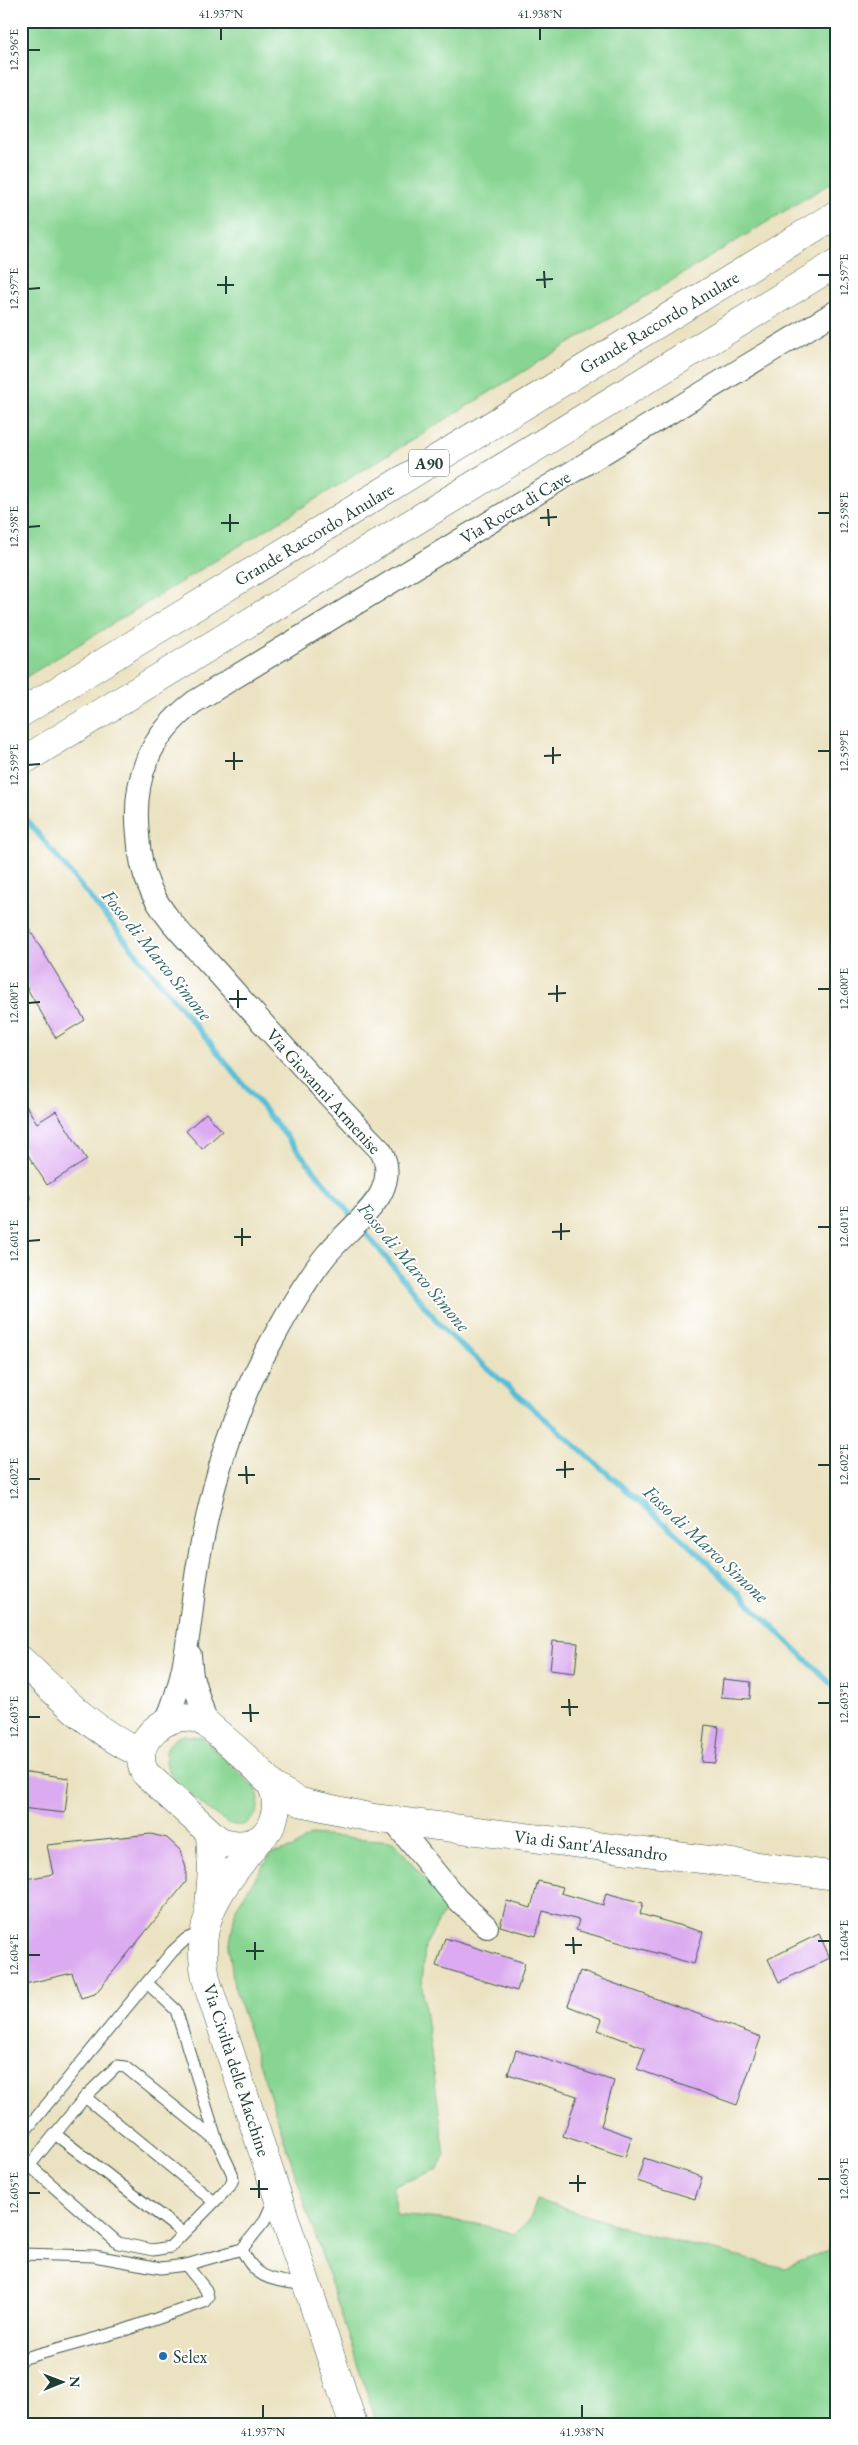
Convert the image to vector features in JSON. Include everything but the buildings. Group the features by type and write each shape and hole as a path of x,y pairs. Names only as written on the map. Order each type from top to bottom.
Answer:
{"main road":[{"name":"Grande Raccordo Anulare","path":"21,713 837,214"},
{"name":"A90","path":"28,758 837,264"},
{"path":"21,1660 85,1720 113,1740 140,1753 149,1736 166,1721"},
{"name":"Via di Sant'Alessandro","path":"166,1721 190,1717 207,1724 272,1786 300,1802 346,1813 393,1821 837,1876"},
{"name":"Via di Sant'Alessandro","path":"140,1753 141,1767 149,1778 210,1834 222,1842 248,1844 264,1834 314,1816 346,1813"},
{"path":"264,1834 275,1810 275,1794 272,1786"},
{"name":"Via Civiltà delle Macchine","path":"210,1834 212,1868 202,1955 208,1986 277,2189 353,2424"},
{"name":"Via Civiltà delle Macchine","path":"206,1923 232,1876 264,1834"}],"street":[{"name":"Via Rocca di Cave","path":"194,702 837,312"},
{"name":"Via Giovanni Armenise","path":"166,1721 178,1687 188,1641 200,1555 213,1489 241,1406 263,1358 295,1301 318,1266 380,1194 386,1179 386,1162 381,1152 294,1060 180,930 158,902 144,873 138,844 137,812 142,771 155,743 165,729 194,702"},
{"name":"Via Giovanni Armenise","path":"188,1641 192,1677 207,1724"},
{"path":"393,1821 457,1899 487,1927"}],"lane":[{"path":"21,1192 24,1198 21,1200"},
{"path":"21,2136 181,1942 206,1923"},
{"path":"29,2166 118,2243 153,2250 163,2250 170,2247 213,2201 230,2186 233,2179 217,2140 176,2010 147,1983"},
{"path":"21,2176 85,2097 117,2066 125,2067 217,2140"},
{"path":"85,2097 213,2201"},
{"path":"55,2134 183,2232"},
{"path":"21,2254 94,2256 161,2268 186,2265 242,2249 264,2222 277,2189"},
{"path":"118,2243 118,2261"},
{"path":"242,2249 249,2263 259,2274 273,2280 308,2286"},
{"path":"21,2360 122,2331 204,2302 208,2297 206,2290 186,2265"},
{"path":"21,2409 26,2424"}],"green space":[{"path":"21,21 837,21 837,179 21,680"},
{"path":"184,1735 201,1737 254,1787 259,1803 255,1816 250,1821 237,1825 227,1822 198,1801 173,1777 167,1765 167,1748 173,1740"},
{"path":"311,1835 394,1841 447,1906 425,1946 422,1986 445,2155 438,2169 394,2186 396,2215 470,2223 514,2234 530,2219 537,2200 648,2235 785,2268 828,2250 837,2238 837,2424 377,2424 234,1986 229,1948 236,1908 271,1854 293,1848"}],"waterway":[{"name":"Fosso di Marco Simone","path":"21,813 355,1220"},
{"name":"Fosso di Marco Simone","path":"361,1227 446,1332 696,1551 837,1690"}],"place":[{"name":"Selex","path":"163,2356"}]}
